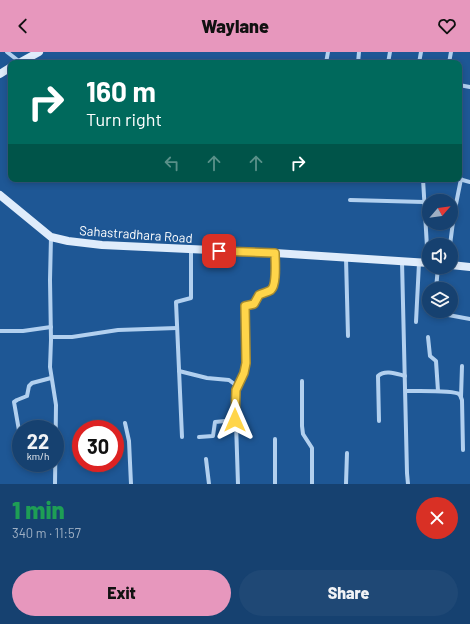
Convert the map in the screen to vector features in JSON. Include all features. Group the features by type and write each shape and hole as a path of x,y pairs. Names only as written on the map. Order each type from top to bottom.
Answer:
{"main road":[{"path":"24,60 38,52"},
{"name":"Sahastradhara Road","path":"0,195 51,237 84,244 275,253 422,262"},
{"path":"458,266 470,267"}],"street":[{"path":"6,52 15,60"},
{"path":"424,182 424,194"},
{"path":"451,238 459,182"},
{"path":"350,200 422,202"},
{"path":"51,237 50,368 56,398 57,416 55,484"},
{"path":"182,437 176,302 191,298 191,249"},
{"path":"238,484 235,392 244,373 246,363 245,306 254,304 259,295 273,288 275,282 275,253"},
{"path":"346,258 348,336"},
{"path":"402,261 408,484"},
{"path":"416,322 419,262"},
{"path":"458,317 470,319"},
{"path":"0,331 34,330 51,326"},
{"path":"51,336 72,337 126,330 178,328"},
{"path":"428,337 430,356 436,361 438,391"},
{"path":"462,366 461,397 463,450"},
{"path":"179,371 207,378 229,380 237,386"},
{"path":"379,421 378,376 382,373 389,372 405,376"},
{"path":"18,420 15,401 27,396 29,386 32,383 52,378"},
{"path":"302,381 302,426 304,434 312,448 312,484"},
{"path":"406,391 438,391 457,393 461,397"},
{"path":"199,437 213,436 215,422 235,420"},
{"path":"125,423 129,441 131,484"},
{"path":"274,484 275,439"},
{"path":"346,484 347,452"},
{"path":"206,459 209,484"}],"route":[{"path":"219,251 275,253 275,282 273,288 259,295 254,304 245,306 246,363 244,373 236,390 235,420"}]}
